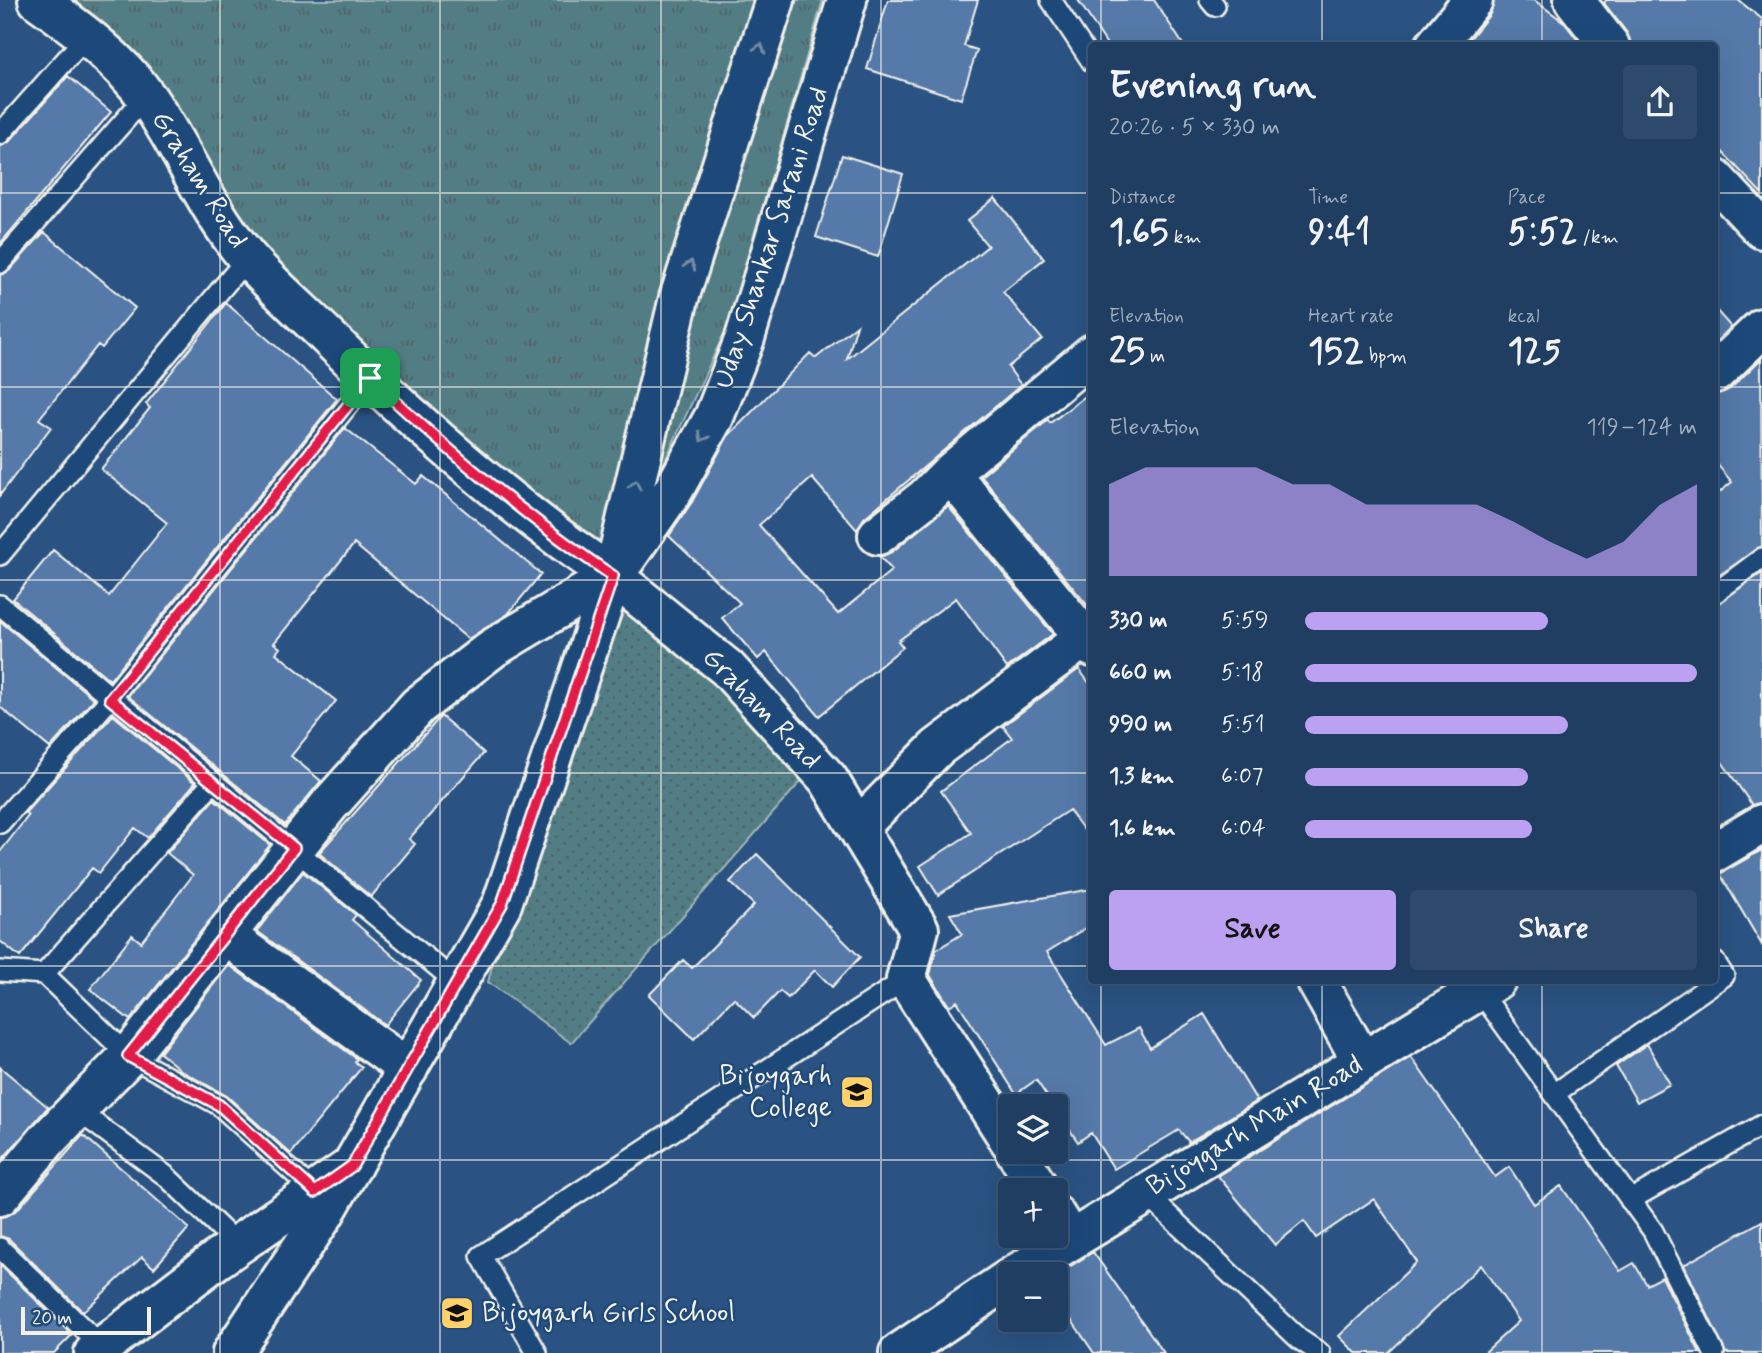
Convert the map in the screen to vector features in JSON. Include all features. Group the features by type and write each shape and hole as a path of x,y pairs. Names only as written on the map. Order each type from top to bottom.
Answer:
{"street":[{"name":"Graham Road","path":"38,0 87,36 146,96 183,152 214,215 248,257 370,378 432,437 569,546 613,576 727,668 828,779 919,929 906,978"},
{"name":"Uday Shankar Sarani Road","path":"232,1353 323,1216 502,904 613,576 679,298 775,0"},
{"name":"Uday Shankar Sarani Road","path":"613,576 673,491 714,417 745,338 847,0"},
{"path":"1438,42 1473,0"},
{"path":"1574,0 1607,42"},
{"path":"1721,200 1762,229"},
{"path":"1718,370 1762,328"},
{"path":"878,535 925,498 950,473 1088,357"},
{"path":"950,473 1088,637"},
{"path":"0,1196 128,1056 294,848 418,706 493,648 613,576"},
{"path":"858,828 937,748 1088,640"},
{"path":"1718,847 1762,824"},
{"path":"225,935 408,1069"},
{"path":"906,978 998,1122"},
{"path":"1318,984 1362,1061"},
{"name":"Bijoygarh Main Road","path":"1068,1225 1145,1193 1487,985"},
{"path":"98,1350 238,1245 352,1166"},
{"name":"Bijoygarh Main Road","path":"1028,1262 1042,1248"},
{"path":"899,1353 998,1286"}],"lane":[{"path":"1051,0 1088,56"},
{"path":"0,134 87,36"},
{"path":"0,263 146,96"},
{"path":"0,555 248,257"},
{"path":"0,823 110,699 370,378"},
{"path":"1718,591 1762,558"},
{"path":"0,605 110,699 457,983"},
{"path":"44,974 213,782"},
{"path":"1718,967 1724,976 1718,980"},
{"path":"1,973 44,974 128,1056 219,1105 315,1192"},
{"path":"537,1353 481,1256 906,978"},
{"path":"1554,1094 1712,984"},
{"path":"1487,985 1554,1094 1653,1231 1714,1353"},
{"path":"77,1110 166,1175 238,1245"},
{"path":"1630,1200 1762,1125"},
{"path":"1145,1193 1298,1339 1320,1353"},
{"path":"0,1248 98,1350"}],"green space":[{"path":"39,0 823,0 729,323 611,576 572,534 225,263 187,160"},
{"path":"619,608 715,676 810,771 571,1043 488,982 503,925"}],"building":[{"path":"888,0 978,0 964,46 977,50 961,99 867,69"},
{"path":"1078,0 1154,0 1181,42 1105,42"},
{"path":"1494,0 1534,0 1564,22 1579,42 1467,42 1490,14"},
{"path":"1606,0 1738,0 1762,19 1762,194 1718,147 1718,42 1630,42 1627,33 1604,3"},
{"path":"68,76 111,112 0,244 0,147 9,142"},
{"path":"842,155 903,174 878,257 816,237"},
{"path":"995,198 1044,259 1003,292 1042,339 1008,367 1021,385 864,518 857,530 812,478 759,525 838,614 892,570 880,557 892,552 948,506 1053,634 1007,668 956,598 898,641 903,647 819,716 766,652 758,659 722,618 740,603 669,536 692,502 728,436 810,353 816,358 857,325 847,359 988,246 967,221"},
{"path":"44,232 135,308 102,348 98,345 39,419 51,427 0,495 0,275 9,271"},
{"path":"226,303 337,399 110,680 13,599 53,550 109,596 167,523 101,469 150,408 146,404"},
{"path":"1718,312 1731,327 1718,340"},
{"path":"1761,359 1762,546 1718,576 1718,494 1732,482 1718,466 1718,393 1730,389"},
{"path":"1088,394 1088,606 981,476 1048,420 1050,423"},
{"path":"345,428 416,484 423,476 541,574 508,614 468,639 354,544 274,643 280,648 276,653 336,701 291,756 321,781 285,825 128,696"},
{"path":"1762,573 1762,802 1752,805 1718,756 1718,603"},
{"path":"0,621 94,699 50,748 0,707"},
{"path":"1079,669 1088,681 1088,836 1069,810 938,895 920,866 971,833 941,791 1012,738 1003,726"},
{"path":"113,715 195,783 148,838 135,828 99,873 92,868 20,957 0,941 0,852 28,816 25,813"},
{"path":"441,716 484,753 409,839 415,844 371,897 319,853"},
{"path":"214,799 270,845 130,1020 90,989 132,935 141,942 193,875 167,853"},
{"path":"1762,850 1762,945 1720,874"},
{"path":"757,854 860,957 832,987 815,970 788,998 780,991 754,1018 734,998 694,1039 649,995 683,960 692,968 754,905 730,882"},
{"path":"303,872 356,915 352,920 421,980 385,1025 257,931"},
{"path":"1088,890 1088,926 1047,952 1106,1045 1139,1028 1150,1048 1204,1014 1257,1101 1189,1142 1179,1130 1114,1169 1091,1133 1078,1142 1068,1127 1068,1094 1045,1094 1036,1080 1016,1094 957,1001 949,1006 930,975 936,950 962,934 950,914"},
{"path":"229,965 357,1059 355,1062 362,1067 291,1154 227,1096 182,1071 160,1053"},
{"path":"1647,1044 1670,1084 1637,1102 1616,1066"},
{"path":"1411,1057 1495,1177 1509,1167 1534,1204 1561,1186 1620,1271 1634,1263 1647,1285 1662,1277 1700,1353 1484,1353 1519,1321 1481,1265 1388,1353 1356,1353 1339,1336 1417,1262 1374,1199 1316,1238 1304,1221 1275,1245 1218,1176"},
{"path":"0,1067 48,1107 0,1162"},
{"path":"83,1135 189,1228 154,1268 142,1257 83,1312 9,1239 0,1236 0,1217 17,1210"},
{"path":"1762,1221 1762,1353 1726,1353 1684,1265"},
{"path":"1093,1252 1164,1353 1094,1353 1068,1315 1068,1268"},
{"path":"0,1265 72,1335 54,1353 0,1353"}],"place":[{"name":"Bijoygarh College","path":"857,1092"},
{"name":"Bijoygarh Girls School","path":"457,1313"}],"route":[{"path":"370,378 432,437 569,546 613,576 502,904 352,1166 315,1192 219,1105 128,1056 294,848 110,699 370,378"}]}
